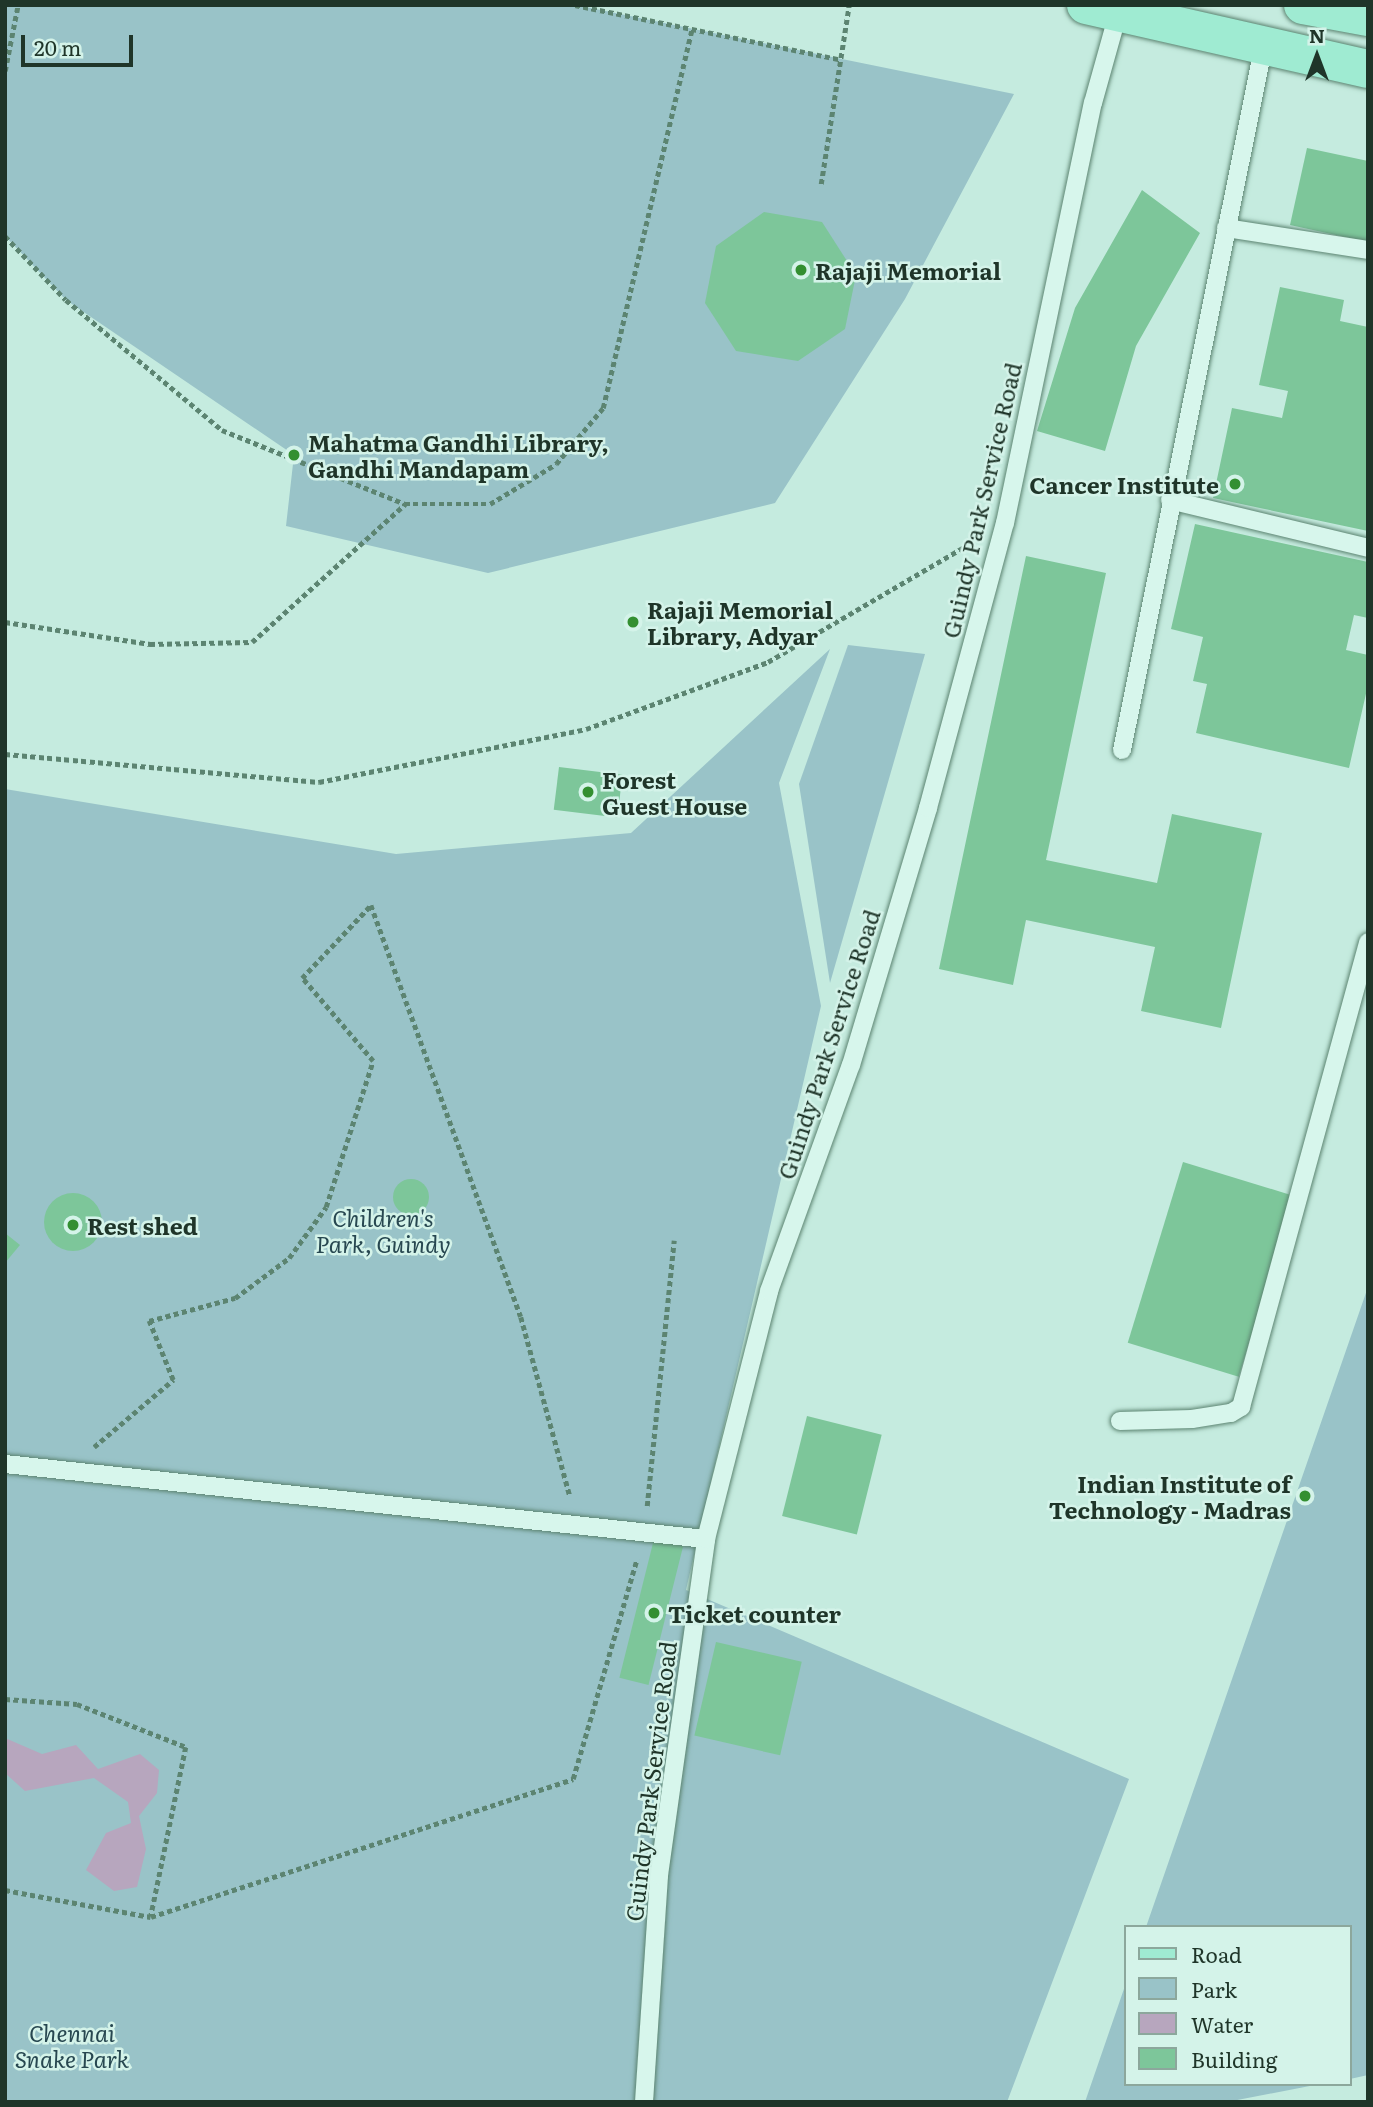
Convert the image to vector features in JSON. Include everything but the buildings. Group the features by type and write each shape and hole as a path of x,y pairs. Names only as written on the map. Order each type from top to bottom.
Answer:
{"main road":[{"path":"1303,5 1368,17"},
{"path":"1102,8 1368,69"}],"lane":[{"name":"Guindy Park Service Road","path":"644,2102 659,1875 706,1539 769,1292 851,1065 928,808 1005,523 1093,103 1102,8"},
{"path":"1122,750 1170,500 1264,44"},
{"path":"1226,228 1368,250"},
{"path":"1170,500 1368,548"},
{"path":"1120,1421 1192,1419 1231,1413 1241,1407 1368,942"},
{"path":"5,1464 706,1539"}],"path":[{"path":"5,71 18,5"},
{"path":"575,5 839,59"},
{"path":"821,184 849,5"},
{"path":"5,236 66,300 222,430 405,504 491,504 556,464 603,408 692,29"},
{"path":"5,622 150,644 253,642 405,504"},
{"path":"5,754 319,782 586,729 768,662 1005,523"},
{"path":"73,1471 102,1438 173,1380 149,1321 235,1298 289,1258 326,1208 373,1061 302,978 371,905 521,1317 578,1526"},
{"path":"5,1890 151,1917 573,1779 644,1534 674,1240"},
{"path":"5,1699 77,1704 186,1747 151,1917"}],"green space":[{"path":"5,5 576,5 1014,94 905,299 775,503 488,573 286,526 294,455 66,300 5,236"},
{"path":"848,645 925,654 830,983 799,784"},
{"name":"Children's Park, Guindy","path":"830,649 779,783 821,1006 686,1590 1129,1779 1007,2102 5,2102 5,789 396,854 631,833"},
{"path":"1368,1287 1368,2075 1352,2079 1352,1925 1147,1925"},
{"path":"1124,1989 1124,2086 1310,2086 1227,2102 1085,2102"}],"water":[{"path":"5,1738 42,1754 76,1745 98,1769 140,1754 159,1770 157,1793 139,1816 146,1849 137,1887 114,1891 86,1870 106,1833 131,1823 128,1802 94,1778 25,1791 5,1773"}],"place":[{"name":"Rajaji Memorial","path":"801,270"},
{"name":"Mahatma Gandhi Library, Gandhi Mandapam","path":"294,455"},
{"name":"Cancer Institute","path":"1235,484"},
{"name":"Rajaji Memorial Library, Adyar","path":"633,622"},
{"name":"Forest Guest House","path":"588,792"},
{"name":"Rest shed","path":"73,1225"},
{"name":"Indian Institute of Technology - Madras","path":"1305,1496"},
{"name":"Ticket counter","path":"654,1613"}],"park label":[{"name":"Chennai Snake Park","path":"72,2045"}]}
